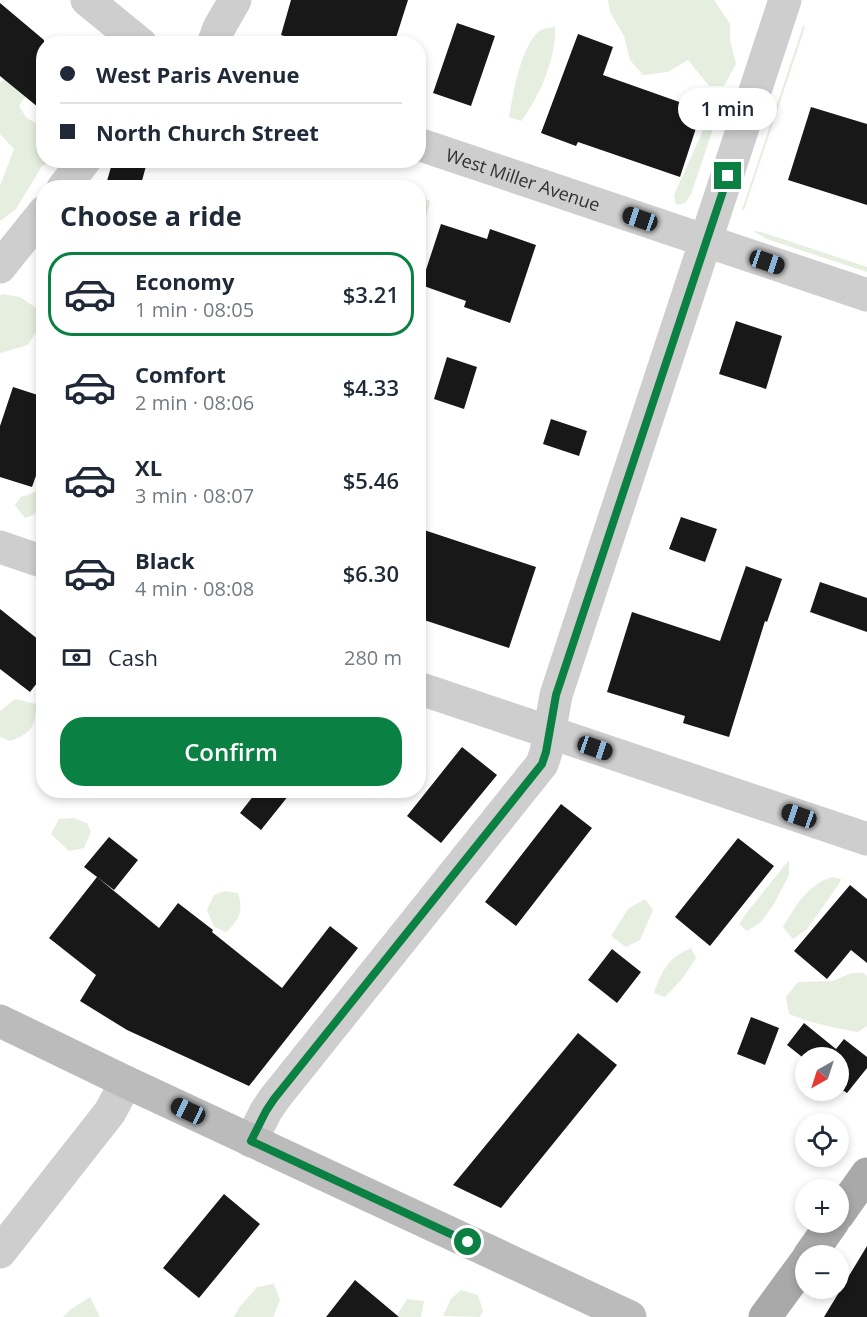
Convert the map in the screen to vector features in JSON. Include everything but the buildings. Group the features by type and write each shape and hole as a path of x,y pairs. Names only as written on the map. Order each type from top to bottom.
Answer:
{"main road":[{"path":"849,1199 867,1174"},
{"path":"765,1317 795,1276"}],"street":[{"path":"87,0 131,36"},
{"path":"216,36 235,0"},
{"path":"251,1141 274,1099 542,764 556,695 785,0"},
{"name":"West Miller Avenue","path":"426,147 867,295"},
{"path":"0,267 36,222"},
{"path":"0,547 36,559"},
{"path":"426,691 867,839"},
{"path":"0,1021 251,1141 630,1317"},
{"path":"0,1252 110,1112 126,1082"}],"green space":[{"path":"608,0 714,0 730,24 730,40 736,64 724,86 709,86 688,60 668,72 643,75 630,60 624,36 610,12"},
{"path":"803,26 805,26 803,33 744,210 742,210"},
{"path":"555,27 553,52 540,89 521,121 509,117 519,70 528,46 541,30"},
{"path":"7,79 30,89 19,106 26,117 36,123 36,168 41,168 16,209 0,221 0,186 14,149 0,134 0,82"},
{"path":"722,102 691,194 685,203 676,205 674,195 702,133 706,114 711,104"},
{"path":"426,199 430,201 426,216"},
{"path":"753,231 867,267 867,272 767,239"},
{"path":"2,294 20,297 36,308 36,332 28,345 0,353 0,296"},
{"path":"36,492 36,513 25,518 15,505 21,497"},
{"path":"15,699 36,704 36,712 31,728 10,741 0,737 0,711"},
{"path":"73,818 87,823 91,832 84,848 69,851 51,834 59,819"},
{"path":"789,860 789,875 774,904 761,922 747,931 739,924"},
{"path":"832,877 841,879 839,884 807,929 793,939 783,927 792,912 809,891 823,880"},
{"path":"225,891 238,893 240,905 237,919 226,932 214,927 207,910 214,895"},
{"path":"645,899 653,910 640,940 626,947 611,936 628,909"},
{"path":"691,948 696,958 682,979 665,997 654,993 671,961"},
{"path":"851,973 863,973 867,976 867,1026 858,1032 823,1025 789,1014 786,997 798,982 833,981"},
{"path":"274,1284 280,1300 273,1317 234,1317 257,1287"},
{"path":"461,1290 478,1295 483,1311 480,1317 443,1316 451,1299"},
{"path":"90,1297 100,1317 63,1317 70,1310"},
{"path":"407,1299 424,1301 421,1317 396,1317"}],"route":[{"path":"468,1242 251,1141 274,1099 542,764 556,695 728,176"}]}
